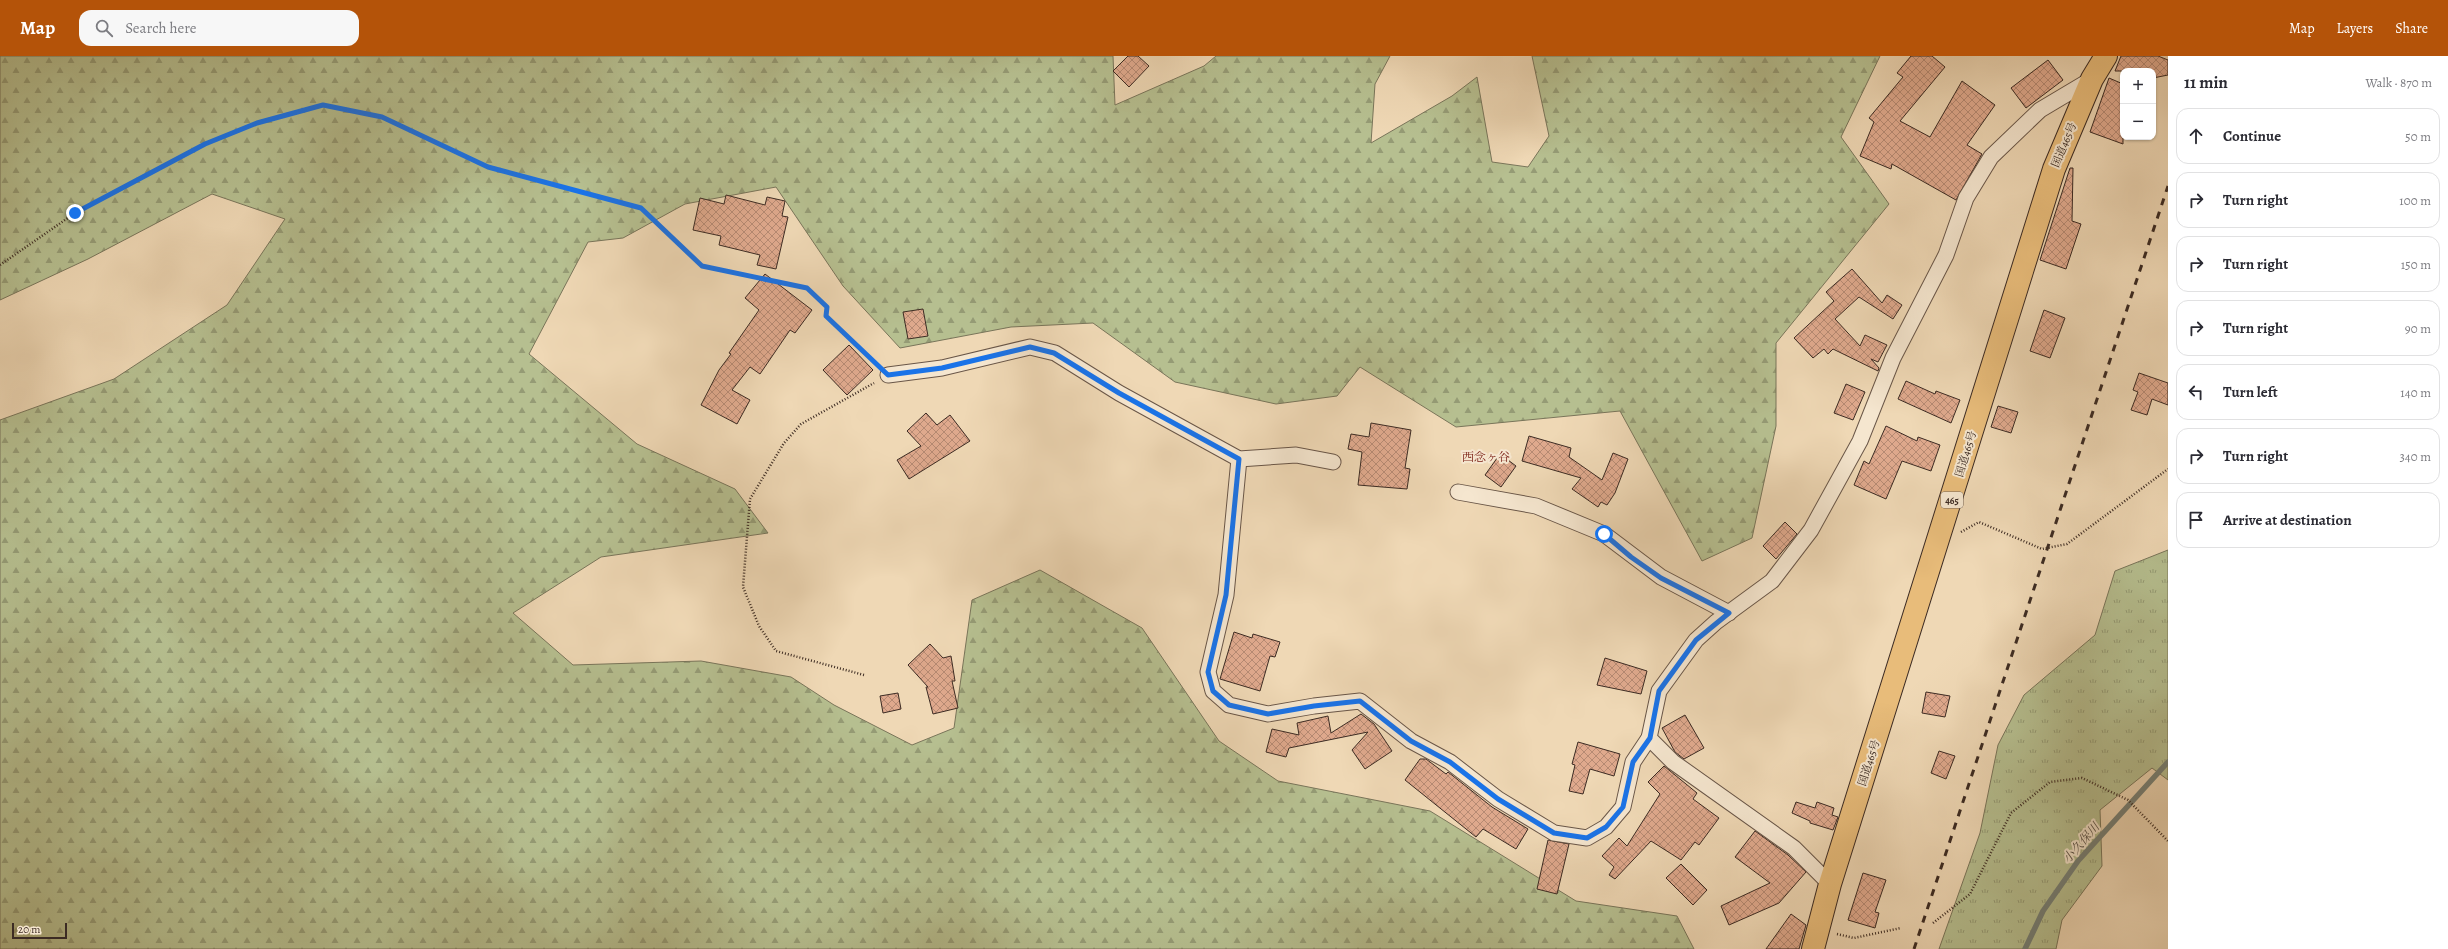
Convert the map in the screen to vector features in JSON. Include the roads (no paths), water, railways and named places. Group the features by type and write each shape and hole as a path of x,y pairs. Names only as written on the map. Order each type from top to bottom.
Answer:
{"highway":[{"name":"国道465号","path":"1816,940 1830,884 1938,544 2054,169 2092,79 2106,56"}],"street":[{"path":"1239,459 1226,595 1208,672 1213,691 1229,705 1268,714 1314,706 1360,701 1411,741 1450,762 1498,799 1554,833 1587,838 1606,827 1623,807 1633,762 1650,738 1659,691 1696,640 1772,580 1812,530 1860,441 1893,358 1946,255 1966,198 1990,157 2040,110 2092,79"},
{"path":"888,375 942,368 1030,347 1054,353 1119,393 1239,459 1296,455 1333,462"},
{"path":"1458,492 1536,506 1604,534 1631,557 1661,578 1729,613"},
{"path":"1650,738 1673,762 1794,848 1830,884"}],"waterway":[{"name":"小久保川","path":"2025,949 2043,911 2078,861 2168,762"}],"railway":[{"path":"1914,949 2168,186"}],"district":[{"name":"西念ヶ谷","path":"1486,457"}]}
